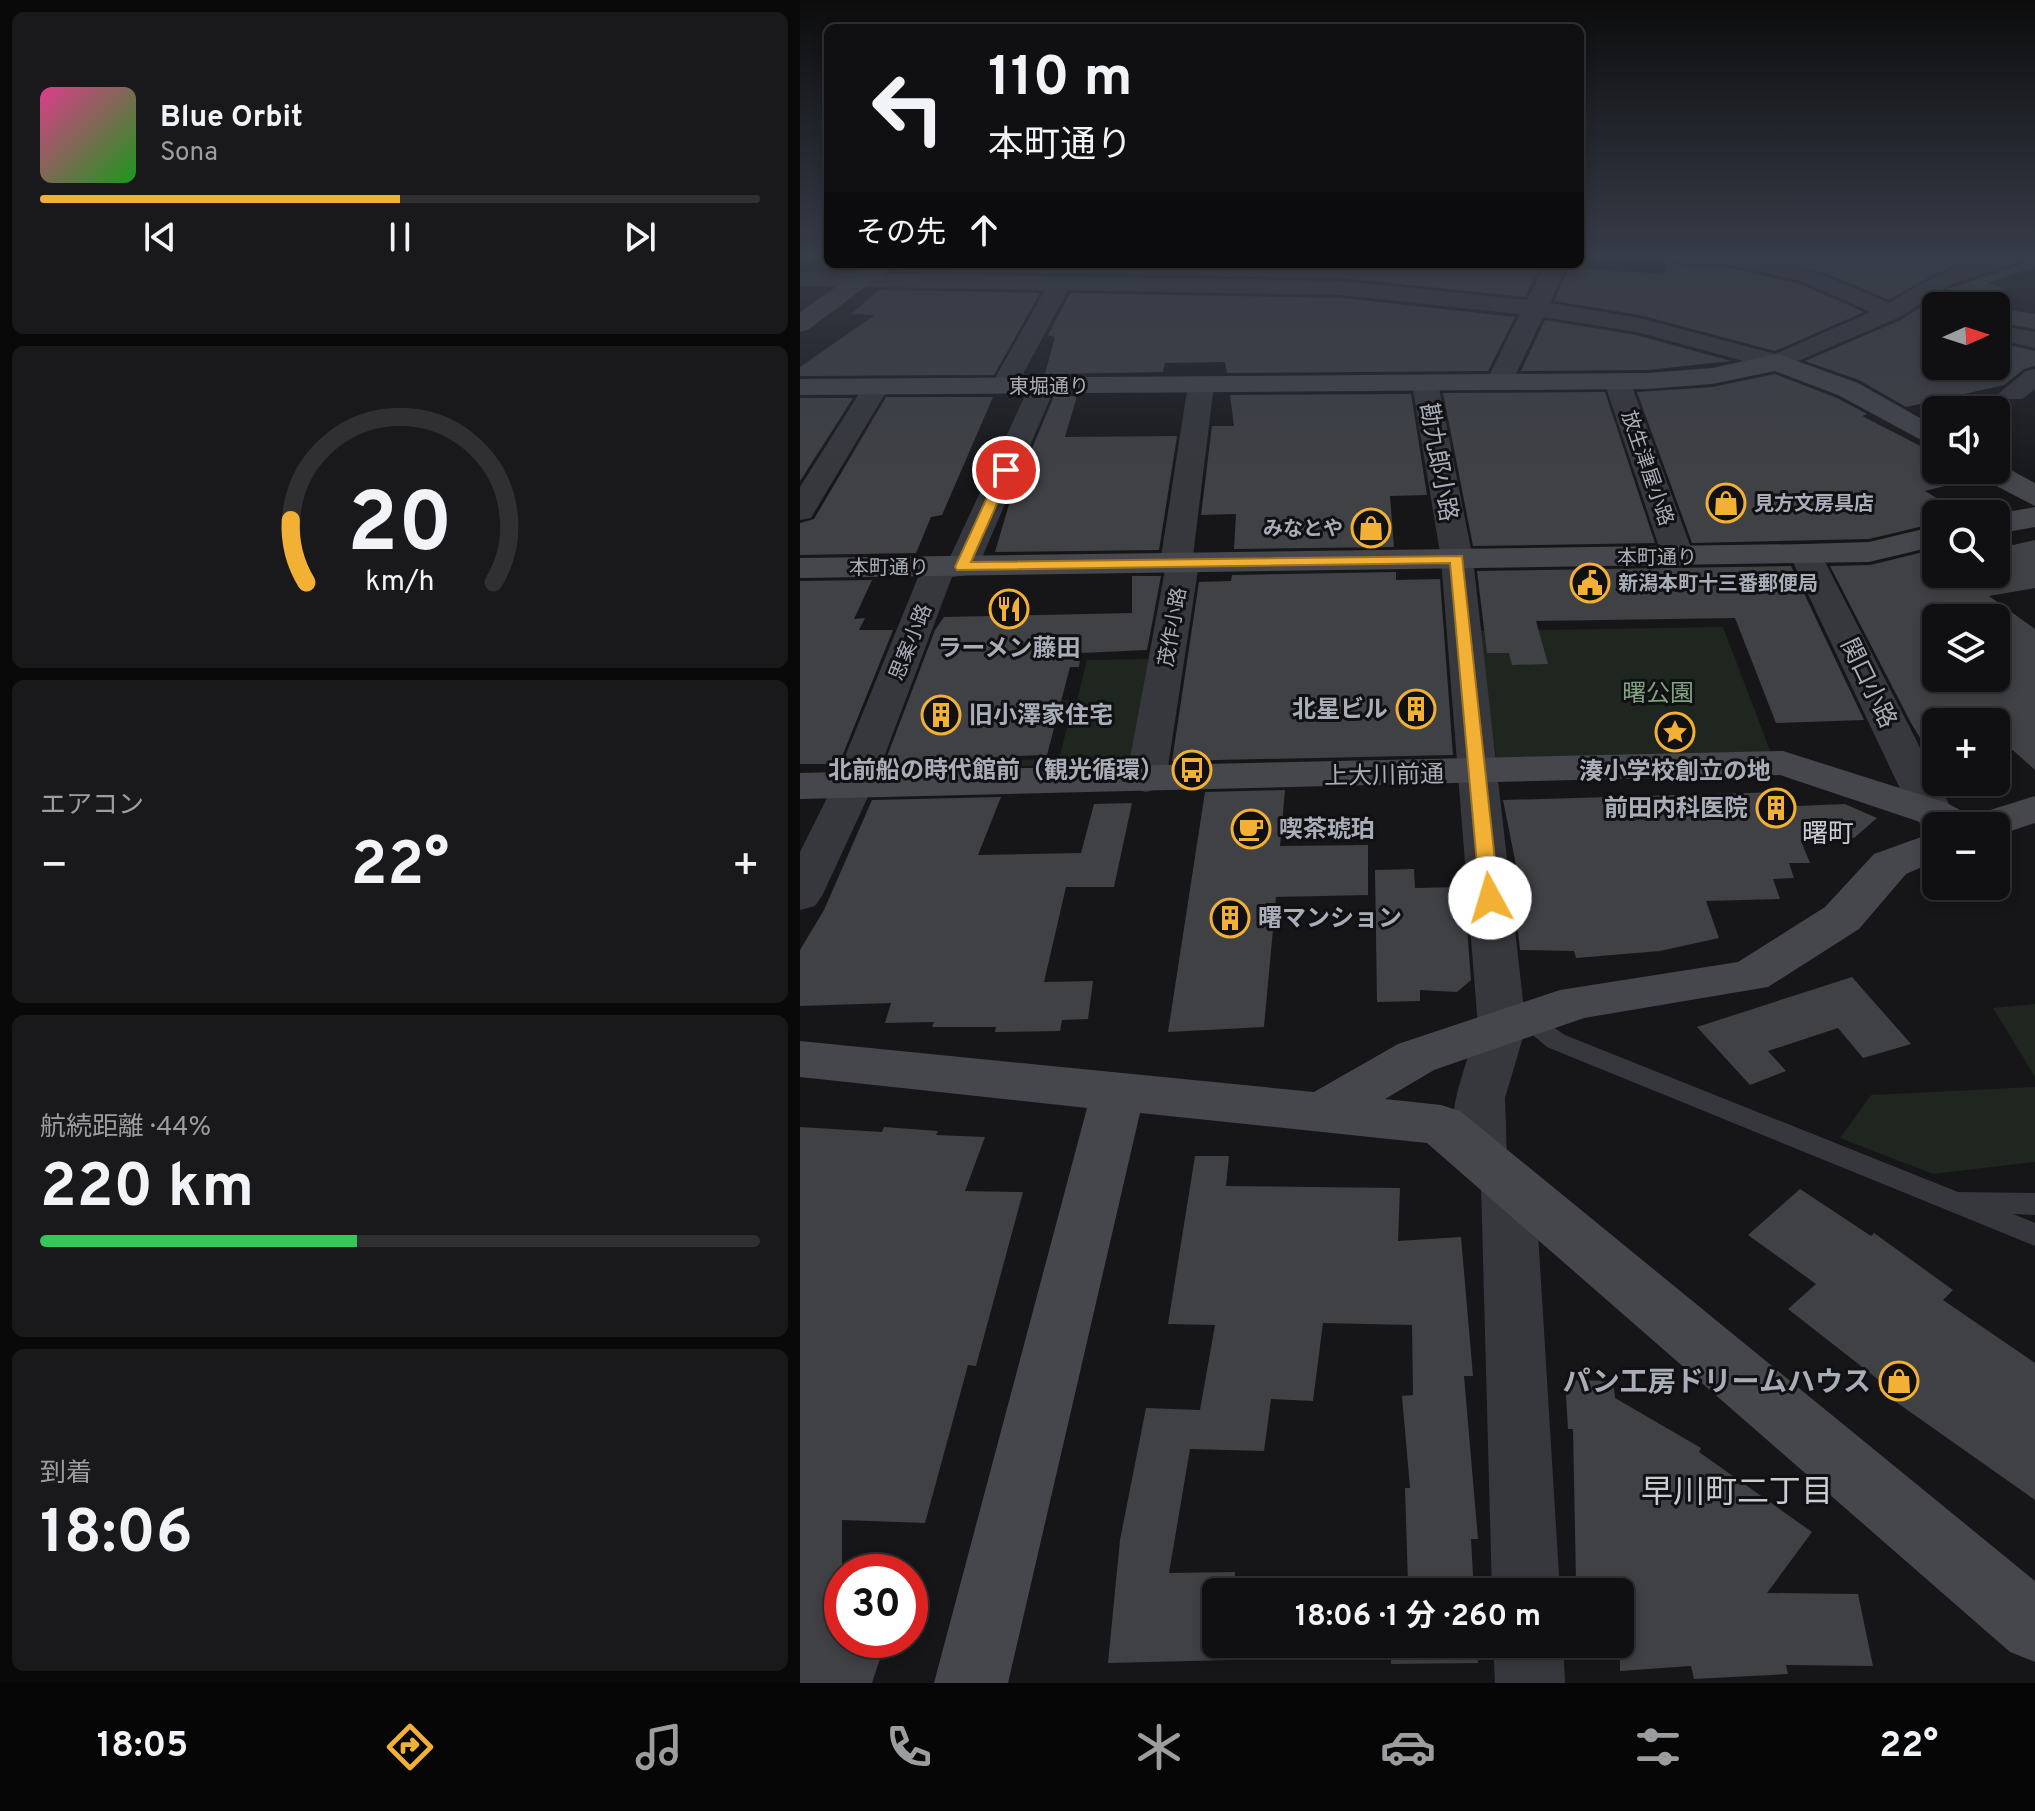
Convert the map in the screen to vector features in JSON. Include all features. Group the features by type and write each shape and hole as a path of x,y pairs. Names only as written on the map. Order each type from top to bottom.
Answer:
{"street":[{"path":"1003,387 1032,335"},
{"path":"1499,382 1521,335"},
{"path":"1675,335 1777,362 1848,389 1922,431"},
{"path":"1777,362 1838,335"},
{"path":"2010,335 2035,340"},
{"name":"東堀通り","path":"800,387 1617,381 1712,376 1777,362"},
{"path":"2012,393 2035,377"},
{"name":"放生津屋小路","path":"1617,381 1678,556"},
{"name":"勘九郎小路","path":"1425,383 1457,559 1477,773 1514,1023 1480,1098 1494,1171 1525,1578"},
{"name":"茂作小路","path":"1146,780 1179,563 1201,385"},
{"path":"800,511 876,387"},
{"name":"思案小路","path":"800,896 952,567 1042,387"},
{"path":"2010,482 2035,496"},
{"path":"2010,521 2035,517"},
{"name":"本町通り","path":"800,568 1805,554 1869,552 1922,539"},
{"name":"関口小路","path":"1805,554 1933,812"},
{"name":"上大川前通","path":"800,786 1477,773 1783,763 1922,820"},
{"path":"2010,818 2035,809"},
{"path":"1319,1114 1416,1057 1578,1002 1751,976 1842,918 1890,864 1922,841"},
{"path":"800,1059 1441,1125 2035,1627"},
{"path":"971,1683 1118,1092"},
{"path":"1529,1658 1530,1683"}],"lane":[{"path":"1514,1023 2035,1235"},
{"path":"1946,1201 2035,1204"}],"green space":[{"name":"曙公園","path":"1723,627 1772,756 1497,762 1478,631"},
{"path":"1160,659 1140,764 942,767 944,761 1059,759 1069,720 985,722 992,702 1077,700 1087,660"},
{"path":"2035,1004 2035,1077 1993,1008"},
{"path":"2035,1087 2035,1162 1933,1174 1840,1138 1871,1095"}],"building":[{"path":"847,335 1017,335 994,375 800,376 800,367"},
{"path":"1048,335 1506,335 1488,371 1227,373 1225,362 1165,363 1163,372 1045,374 1055,337"},
{"path":"1538,335 1633,335 1731,361 1648,370 1521,371"},
{"path":"1713,335 1813,335 1775,351"},
{"path":"1867,335 1922,335 1922,380 2010,380 2010,345 2035,351 2035,366 2024,369 2004,385 1955,396 1922,396 1922,403 1906,407 1859,380 1805,361"},
{"path":"1775,374 1837,398 1867,414 1862,416 1922,447 1922,484 1952,484 1925,491 1940,500 1922,500 1922,526 1869,539 1692,543 1637,392 1712,387"},
{"path":"1605,392 1655,543 1473,546 1443,393"},
{"path":"1411,394 1427,495 1390,496 1394,547 1234,549 1236,514 1201,515 1212,426 1234,426 1230,395"},
{"path":"1054,396 1077,396 1065,437 1177,436 1159,550 995,552 1010,501"},
{"path":"886,397 993,397 942,515 931,517 916,553 800,555 800,523 814,519"},
{"path":"800,398 853,398 800,481"},
{"path":"2035,540 2035,588 1989,596 2000,604 1922,604 1922,692 2010,692 2010,611 2035,629 2035,770 2010,748 2010,708 1922,708 1922,741 1830,566 1870,565 1922,552 1922,588 2010,588 2010,543"},
{"path":"1791,566 1864,720 1776,723 1735,618 1536,621 1548,664 1512,665 1509,653 1487,653 1477,571"},
{"path":"1396,572 1396,580 1440,579 1453,755 1172,761 1199,582 1231,581 1232,575"},
{"path":"1132,576 1161,576 1147,650 1081,653 1079,667 1070,667 1047,755 1017,756 1013,765 883,767 935,630 944,617 1132,613"},
{"path":"872,580 854,619 865,618 859,630 893,630 839,764 800,764 800,581"},
{"name":"曙マンション","path":"1285,790 1280,846 1368,845 1368,895 1276,897 1264,1027 1168,1032 1205,792"},
{"path":"1780,792 1781,795 1792,795 1797,806 1845,804 1877,818 1854,838 1801,841 1810,863 1789,863 1794,878 1773,879 1780,899 1706,901 1719,938 1660,951 1576,958 1574,951 1520,950 1513,885 1520,885 1503,800"},
{"path":"1001,797 978,855 1081,853 1094,804 1132,803 1114,887 1066,887 1044,982 1093,981 1088,1019 1062,1020 1060,1031 995,1032 996,1027 932,1027 934,1022 885,1023 891,1003 800,1006 800,950 824,910 872,800"},
{"path":"1414,869 1415,888 1464,887 1471,980 1457,992 1420,990 1420,1001 1377,1002 1375,870"},
{"path":"1852,977 1911,1044 1863,1058 1838,1028 1768,1051 1786,1071 1750,1085 1697,1027"},
{"path":"800,1127 882,1132 884,1127 938,1131 936,1135 985,1137 965,1191 1023,1192 976,1366 968,1365 925,1523 842,1520 842,1554 824,1554 824,1658 880,1658 872,1683 800,1683"},
{"path":"1195,1156 1229,1156 1226,1186 1400,1188 1398,1241 1461,1237 1473,1376 1464,1376 1478,1539 1471,1539 1473,1578 1408,1578 1405,1488 1410,1488 1402,1396 1413,1395 1412,1325 1323,1323 1313,1401 1271,1399 1264,1451 1190,1449 1169,1573 1235,1572 1235,1578 1202,1578 1202,1658 1310,1658 1108,1663 1120,1540 1146,1408 1200,1410 1215,1325 1168,1324"},
{"path":"1800,1189 1871,1236 1874,1233 1953,1290 1943,1300 2035,1363 2035,1500 1879,1390 1884,1384 1788,1309 1816,1284 1748,1235"},
{"path":"1565,1380 1613,1381 1615,1398 1701,1448 1699,1452 1812,1532 1767,1593 1858,1594 1873,1666 1786,1665 1788,1674 1694,1679 1691,1666 1620,1671 1620,1658 1634,1658 1634,1578 1576,1578 1573,1429 1568,1429"},
{"path":"1391,1658 1478,1658 1478,1663 1391,1664"}],"place":[{"name":"見方文房具店","path":"1726,503"},
{"name":"みなとや","path":"1371,528"},
{"name":"新潟本町十三番郵便局","path":"1590,583"},
{"name":"ラーメン藤田","path":"1009,609"},
{"name":"北星ビル","path":"1416,709"},
{"name":"旧小澤家住宅","path":"941,715"},
{"name":"湊小学校創立の地","path":"1675,732"},
{"name":"北前船の時代館前（観光循環）","path":"1192,770"},
{"name":"前田内科医院","path":"1776,808"},
{"name":"喫茶琥珀","path":"1251,829"},
{"name":"曙マンション","path":"1230,918"},
{"name":"パン工房ドリームハウス","path":"1899,1381"}],"district":[{"name":"曙町","path":"1828,833"},
{"name":"早川町二丁目","path":"1737,1491"}],"route":[{"path":"1006,470 962,567 1457,559 1490,898"}]}
